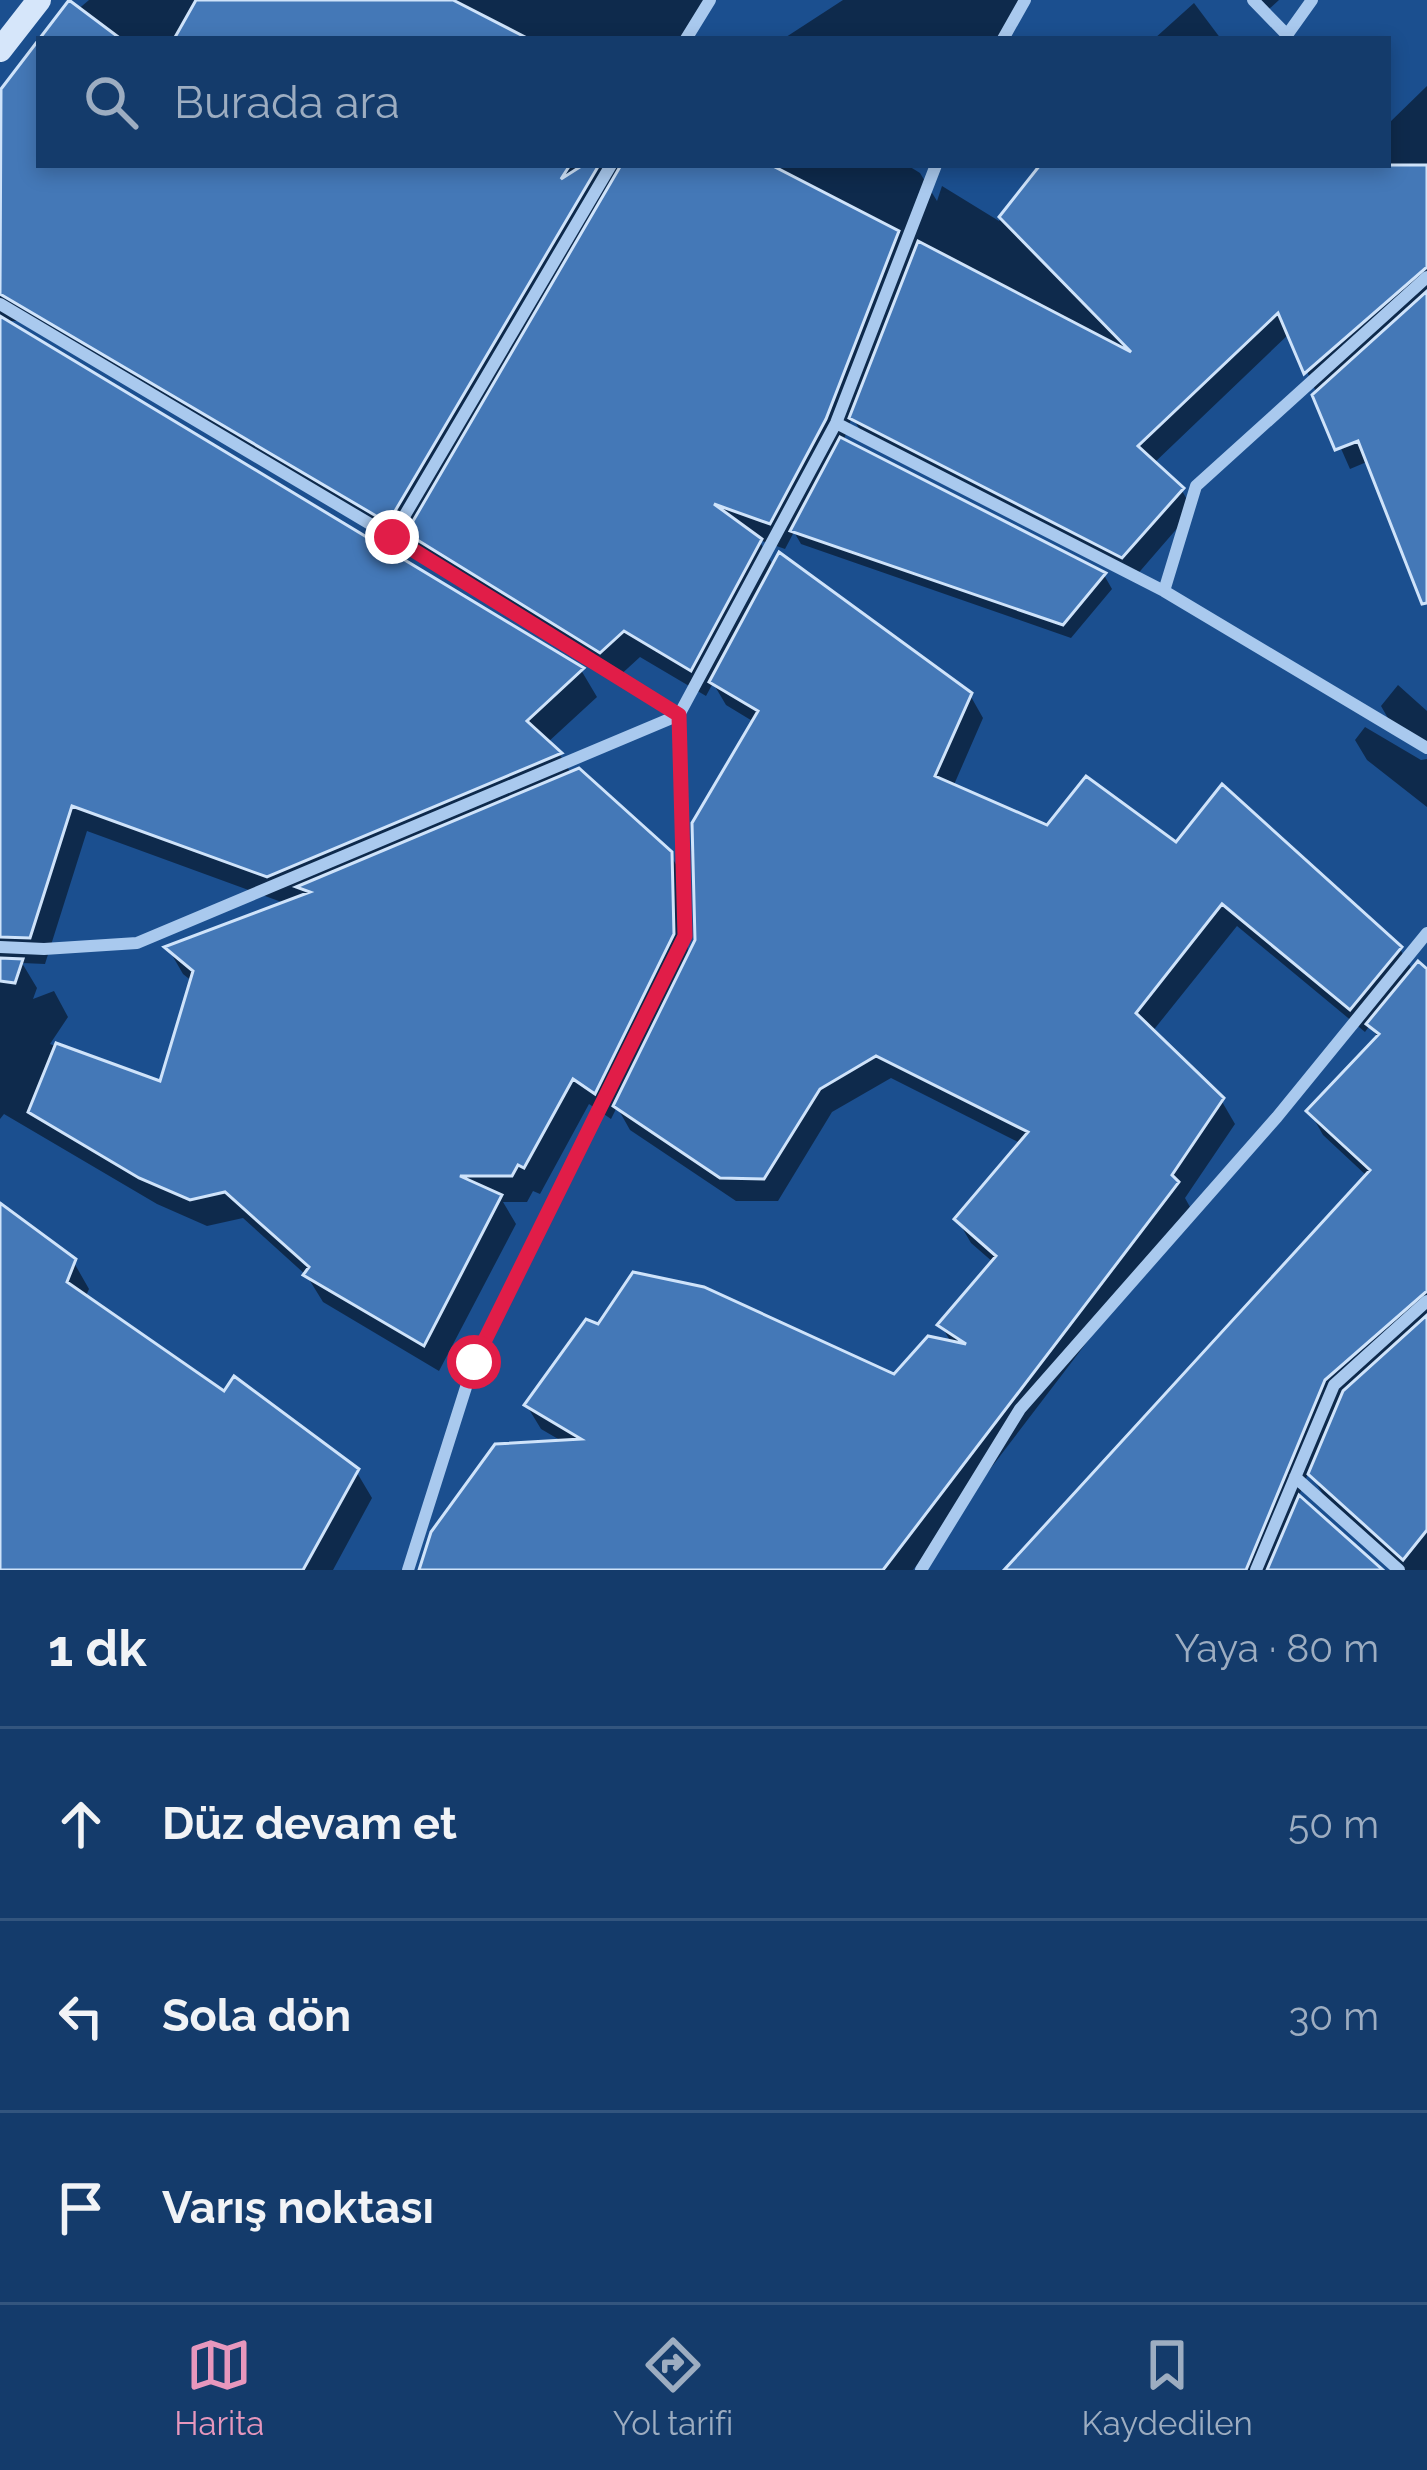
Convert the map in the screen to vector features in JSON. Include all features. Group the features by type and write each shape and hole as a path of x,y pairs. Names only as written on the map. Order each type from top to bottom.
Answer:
{"street":[{"path":"0,50 39,0"},
{"path":"688,36 710,0"},
{"path":"1005,36 1025,0"},
{"path":"1253,0 1287,35 1312,0"},
{"path":"392,537 609,168"},
{"path":"408,1570 474,1362 685,936 679,715 836,423 935,168"},
{"path":"1165,591 1196,485 1427,277"},
{"path":"0,304 392,537 679,715"},
{"path":"836,423 1165,591 1427,748"},
{"path":"0,946 44,949 136,943 679,715"},
{"path":"920,1570 1020,1409 1277,1117 1427,933"},
{"path":"1256,1570 1334,1384 1427,1300"},
{"path":"1294,1478 1399,1570"}],"building":[{"path":"69,0 117,36 41,36"},
{"path":"196,0 453,0 523,36 176,36"},
{"path":"36,43 36,168 568,168 561,179 578,168 597,168 388,523 0,294 1,89"},
{"path":"1427,165 1427,267 1304,374 1278,313 1138,446 1184,488 1122,558 849,418 918,241 1131,352 999,217 1038,168"},
{"path":"619,168 777,168 899,231 826,419 770,524 714,504 762,539 691,671 624,631 600,653 406,533"},
{"path":"1427,291 1427,603 1422,604 1358,441 1335,450 1312,395"},
{"path":"0,316 584,668 527,721 562,753 267,877 72,806 30,938 0,937"},
{"path":"840,437 1106,573 1063,625 790,531"},
{"path":"779,552 972,693 935,776 1047,825 1086,776 1176,842 1222,784 1402,947 1350,1010 1222,904 1136,1013 1224,1098 1172,1175 1179,1182 883,1570 419,1570 431,1532 495,1444 581,1439 524,1405 586,1319 598,1324 633,1272 704,1287 894,1374 928,1336 966,1344 937,1325 996,1256 954,1219 1028,1132 876,1056 820,1089 764,1179 720,1178 613,1106 695,940 692,823 758,711 709,682"},
{"path":"579,768 672,852 674,934 595,1094 573,1079 524,1168 518,1165 512,1176 460,1176 502,1195 424,1346 303,1275 309,1267 225,1192 190,1200 139,1178 28,1112 56,1043 160,1081 193,971 164,947 310,892 296,887"},
{"path":"0,958 23,959 15,983 0,981"},
{"path":"1418,961 1427,969 1427,1291 1325,1380 1246,1570 1004,1570 1370,1170 1306,1111 1379,1034 1366,1024"},
{"path":"0,1203 76,1259 67,1282 224,1391 234,1376 359,1469 303,1570 0,1570"},
{"path":"1427,1315 1427,1530 1403,1560 1308,1474 1343,1391"},
{"path":"1299,1495 1383,1570 1267,1570"}],"route":[{"path":"392,537 679,715 685,936 474,1362"}]}
